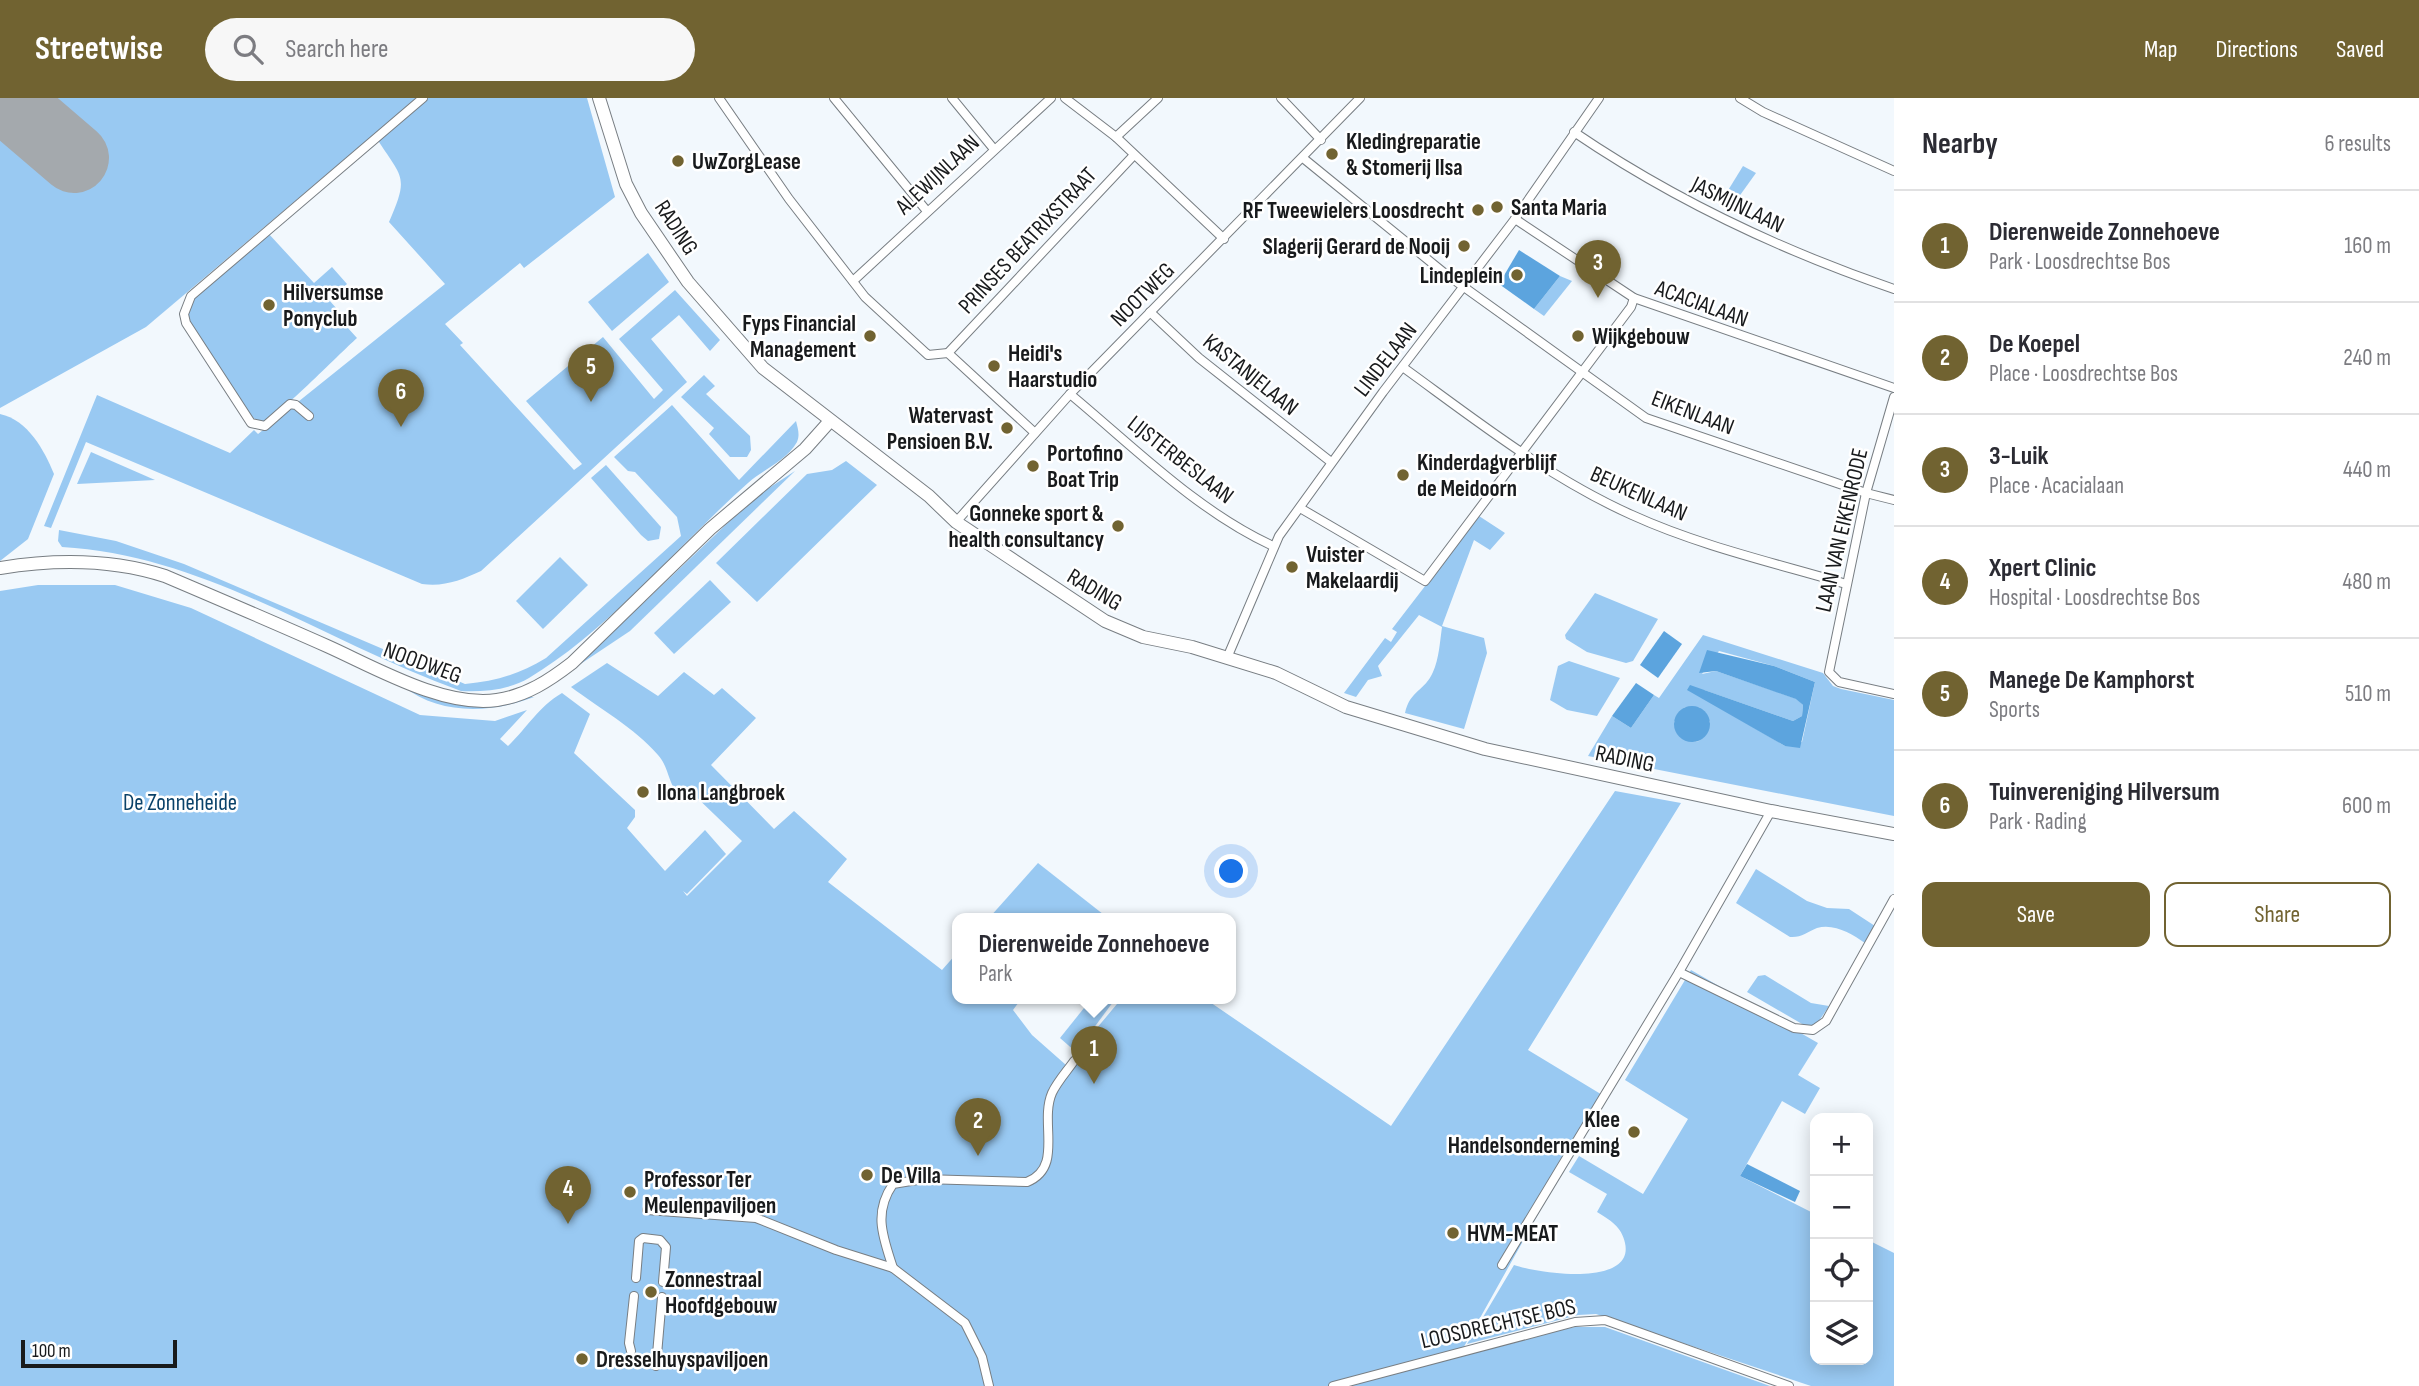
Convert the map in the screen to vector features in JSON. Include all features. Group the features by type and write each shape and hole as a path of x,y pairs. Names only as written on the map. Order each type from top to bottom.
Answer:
{"main road":[{"name":"RADING","path":"599,98 626,184 641,213 688,282 773,378 929,496 956,522 1058,591 1123,630 1276,673 1346,707 1485,749 1772,811 1894,834"},
{"name":"NOODWEG","path":"0,568 52,561 137,567 165,576 408,681 456,699 496,701 542,684 572,663 710,528 805,449 830,421"}],"street":[{"path":"309,416 296,405 290,404 265,426 251,423 186,323 186,304 191,296 424,98"},
{"path":"719,98 789,200 865,297 928,355 948,353 1035,433"},
{"path":"835,98 926,210"},
{"path":"953,98 993,148"},
{"name":"ALEWIJNLAAN","path":"853,281 993,148 1051,98"},
{"path":"1066,98 1116,137 1224,239"},
{"path":"1116,137 1158,98"},
{"path":"1281,98 1321,139"},
{"name":"NOOTWEG","path":"956,522 1070,394 1360,98"},
{"name":"LINDELAAN","path":"1227,658 1273,546 1331,462 1515,219 1599,98"},
{"path":"1740,98 1763,112 1894,171"},
{"name":"JASMIJNLAAN","path":"1574,132 1686,201 1753,236 1894,289"},
{"name":"PRINSES BEATRIXSTRAAT","path":"948,353 1134,155"},
{"name":"EIKENLAAN","path":"1303,159 1464,287 1646,418 1866,494 1894,500"},
{"name":"ACACIALAAN","path":"1515,219 1633,298 1894,388"},
{"path":"1300,508 1425,581 1584,373 1631,307 1633,298"},
{"name":"KASTANJELAAN","path":"1150,312 1199,358 1331,462"},
{"name":"BEUKENLAAN","path":"1404,368 1521,453 1634,516 1702,541 1846,584"},
{"name":"LIJSTERBESLAAN","path":"1070,394 1196,499 1250,535 1273,546"},
{"name":"LAAN VAN EIKENRODE","path":"1894,397 1866,494 1829,673 1839,682 1894,694"},
{"path":"1502,1265 1679,972 1772,811"},
{"path":"1679,972 1794,1028 1813,1030 1826,1021 1894,899"},
{"path":"893,1268 880,1224 882,1205 893,1184 923,1179 1034,1180 1046,1166 1052,1093 1074,1061"},
{"path":"647,1210 756,1218 836,1250 893,1268 965,1323 982,1357 989,1386"},
{"path":"636,1278 639,1241 643,1238 660,1240 666,1247 663,1282"},
{"path":"631,1351 629,1343 634,1296"},
{"path":"656,1366 662,1297"},
{"name":"LOOSDRECHTSE BOS","path":"1333,1386 1575,1322 1605,1321 1789,1386"}],"green space":[{"path":"0,98 417,98 146,327 0,408"},
{"path":"427,98 587,98 615,197 524,268 520,263 445,324 463,343 460,345 574,470 582,464 526,401 603,337 654,399 663,390 619,339 675,290 720,340 710,351 679,315 651,339 687,382 481,571 453,582 422,584 86,442 51,528 44,526 97,395 230,453 254,430 258,434 445,284 389,222 399,195 400,178 377,139"},
{"path":"1743,166 1756,173 1738,198 1727,192"},
{"path":"268,233 314,283 332,267 347,284 329,300 337,309 331,315 334,319 337,316 357,338 293,399 260,424 247,412 189,320 190,308 206,284"},
{"path":"648,253 669,282 612,331 588,302"},
{"path":"1560,276 1572,281 1544,316 1534,309"},
{"path":"704,375 715,386 706,394 750,436 751,450 747,457 730,457 709,434 714,428 681,397"},
{"path":"672,405 739,480 796,421 798,439 781,460 748,483 643,586 588,635 529,678 504,688 461,691 412,672 217,584 167,566 115,554 62,547 58,541 59,530 116,541 184,564 465,684 497,679 546,658 681,536 677,517 635,472 628,471 614,457"},
{"path":"0,414 10,417 27,429 40,446 54,474 28,539 0,561"},
{"path":"91,452 155,480 77,484"},
{"path":"846,461 877,485 757,602 716,563 807,474 832,470"},
{"path":"606,465 661,527 659,539 648,541 641,535 591,478"},
{"path":"795,471 630,631 576,667 755,497"},
{"path":"1479,516 1505,533 1490,550 1474,540 1442,626 1484,638 1487,653 1464,729 1405,713 1410,700 1430,678 1440,644 1442,627 1419,615 1378,666 1382,676 1368,680 1356,697 1344,693 1385,638 1391,642 1397,632 1392,629"},
{"path":"560,557 588,585 543,629 516,601"},
{"path":"710,580 731,602 674,654 654,633"},
{"name":"De Zonneheide","path":"38,585 115,585 191,608 420,715 495,721 527,710 500,739 508,746 540,711 562,693 590,714 574,753 635,810 635,817 627,828 665,871 705,830 726,854 687,894 683,891 687,896 742,841 689,790 682,798 677,793 665,765 649,745 571,687 607,663 658,696 684,672 714,695 722,688 756,718 711,765 774,829 794,811 847,859 828,882 942,970 952,959 952,1004 1018,1004 1013,1010 1032,1035 1066,1065 1117,1004 1213,1004 1391,1126 1615,791 1681,803 1528,1050 1604,1096 1461,1352 1575,1327 1605,1327 1770,1386 0,1386 0,591"},
{"path":"1595,593 1658,619 1633,661 1626,663 1587,652 1566,639 1565,635"},
{"path":"1703,635 1823,673 1833,686 1841,689 1894,700 1894,816 1588,756 1612,716 1631,728 1654,695 1659,698","holes":["1719,651 1774,666 1815,682 1802,742 1785,746 1691,691 1704,690 1793,721 1802,716 1803,705 1797,699 1716,671 1702,674","1685,707 1699,707 1710,722 1699,741 1694,742 1674,722"]},
{"path":"1569,661 1620,678 1597,716 1567,710 1550,700 1558,666"},
{"path":"403,686 432,697 534,697 501,706 467,709 433,703"},
{"path":"1038,863 1102,913 993,913"},
{"path":"1756,869 1807,901 1827,908 1849,909 1875,926 1865,943 1849,933 1830,927 1817,928 1801,936 1790,937 1736,903"},
{"path":"1691,970 1818,1043 1798,1075 1820,1088 1805,1114 1782,1101 1740,1176 1810,1211 1810,1365 1873,1365 1873,1242 1894,1253 1894,1386 1811,1386 1596,1314 1578,1315 1467,1344 1514,1265 1542,1271 1582,1274 1615,1267 1624,1257 1625,1243 1618,1228 1597,1212 1607,1194 1569,1172 1579,1156 1643,1194 1688,1119 1625,1080"},
{"path":"1765,975 1811,1003 1829,1006 1815,1027 1809,1028 1747,992 1758,976"},
{"path":"1087,1004 1112,1004 1076,1052 1060,1038"}],"shaded area":[{"path":"1519,250 1560,276 1534,309 1499,284"},
{"path":"1664,631 1682,644 1658,678 1640,665"},
{"path":"1707,650 1774,666 1815,682 1800,748 1785,746 1687,690 1690,685 1793,721 1802,716 1803,705 1796,699 1716,671 1699,673"},
{"path":"1636,683 1654,695 1631,728 1612,716"},
{"path":"1692,706 1705,711 1710,724 1705,737 1692,742 1679,737 1674,724 1679,711"},
{"path":"1747,1164 1800,1191 1795,1202 1740,1176"}],"runway":[{"path":"4,98 74,158"}],"place":[{"name":"Kledingreparatie & Stomerij Ilsa","path":"1332,154"},
{"name":"UwZorgLease","path":"678,161"},
{"name":"Santa Maria","path":"1497,207"},
{"name":"RF Tweewielers Loosdrecht","path":"1478,210"},
{"name":"Slagerij Gerard de Nooij","path":"1464,246"},
{"name":"Lindeplein","path":"1517,275"},
{"name":"3-Luik","path":"1598,298"},
{"name":"Hilversumse Ponyclub","path":"269,305"},
{"name":"Fyps Financial Management","path":"870,336"},
{"name":"Wijkgebouw","path":"1578,336"},
{"name":"Heidi's Haarstudio","path":"994,366"},
{"name":"Manege De Kamphorst","path":"591,402"},
{"name":"Tuinvereniging Hilversum","path":"401,427"},
{"name":"Watervast Pensioen B.V.","path":"1007,428"},
{"name":"Portofino Boat Trip","path":"1033,466"},
{"name":"Kinderdagverblijf de Meidoorn","path":"1403,475"},
{"name":"Gonneke sport & health consultancy","path":"1118,526"},
{"name":"Vuister Makelaardij","path":"1292,567"},
{"name":"Ilona Langbroek","path":"643,792"},
{"name":"Dierenweide Zonnehoeve","path":"1094,1084"},
{"name":"Klee Handelsonderneming","path":"1634,1132"},
{"name":"De Koepel","path":"978,1156"},
{"name":"De Villa","path":"867,1175"},
{"name":"Professor Ter Meulenpaviljoen","path":"630,1192"},
{"name":"Xpert Clinic","path":"568,1224"},
{"name":"HVM-MEAT","path":"1453,1233"},
{"name":"Zonnestraal Hoofdgebouw","path":"651,1292"},
{"name":"Dresselhuyspaviljoen","path":"582,1359"}]}
